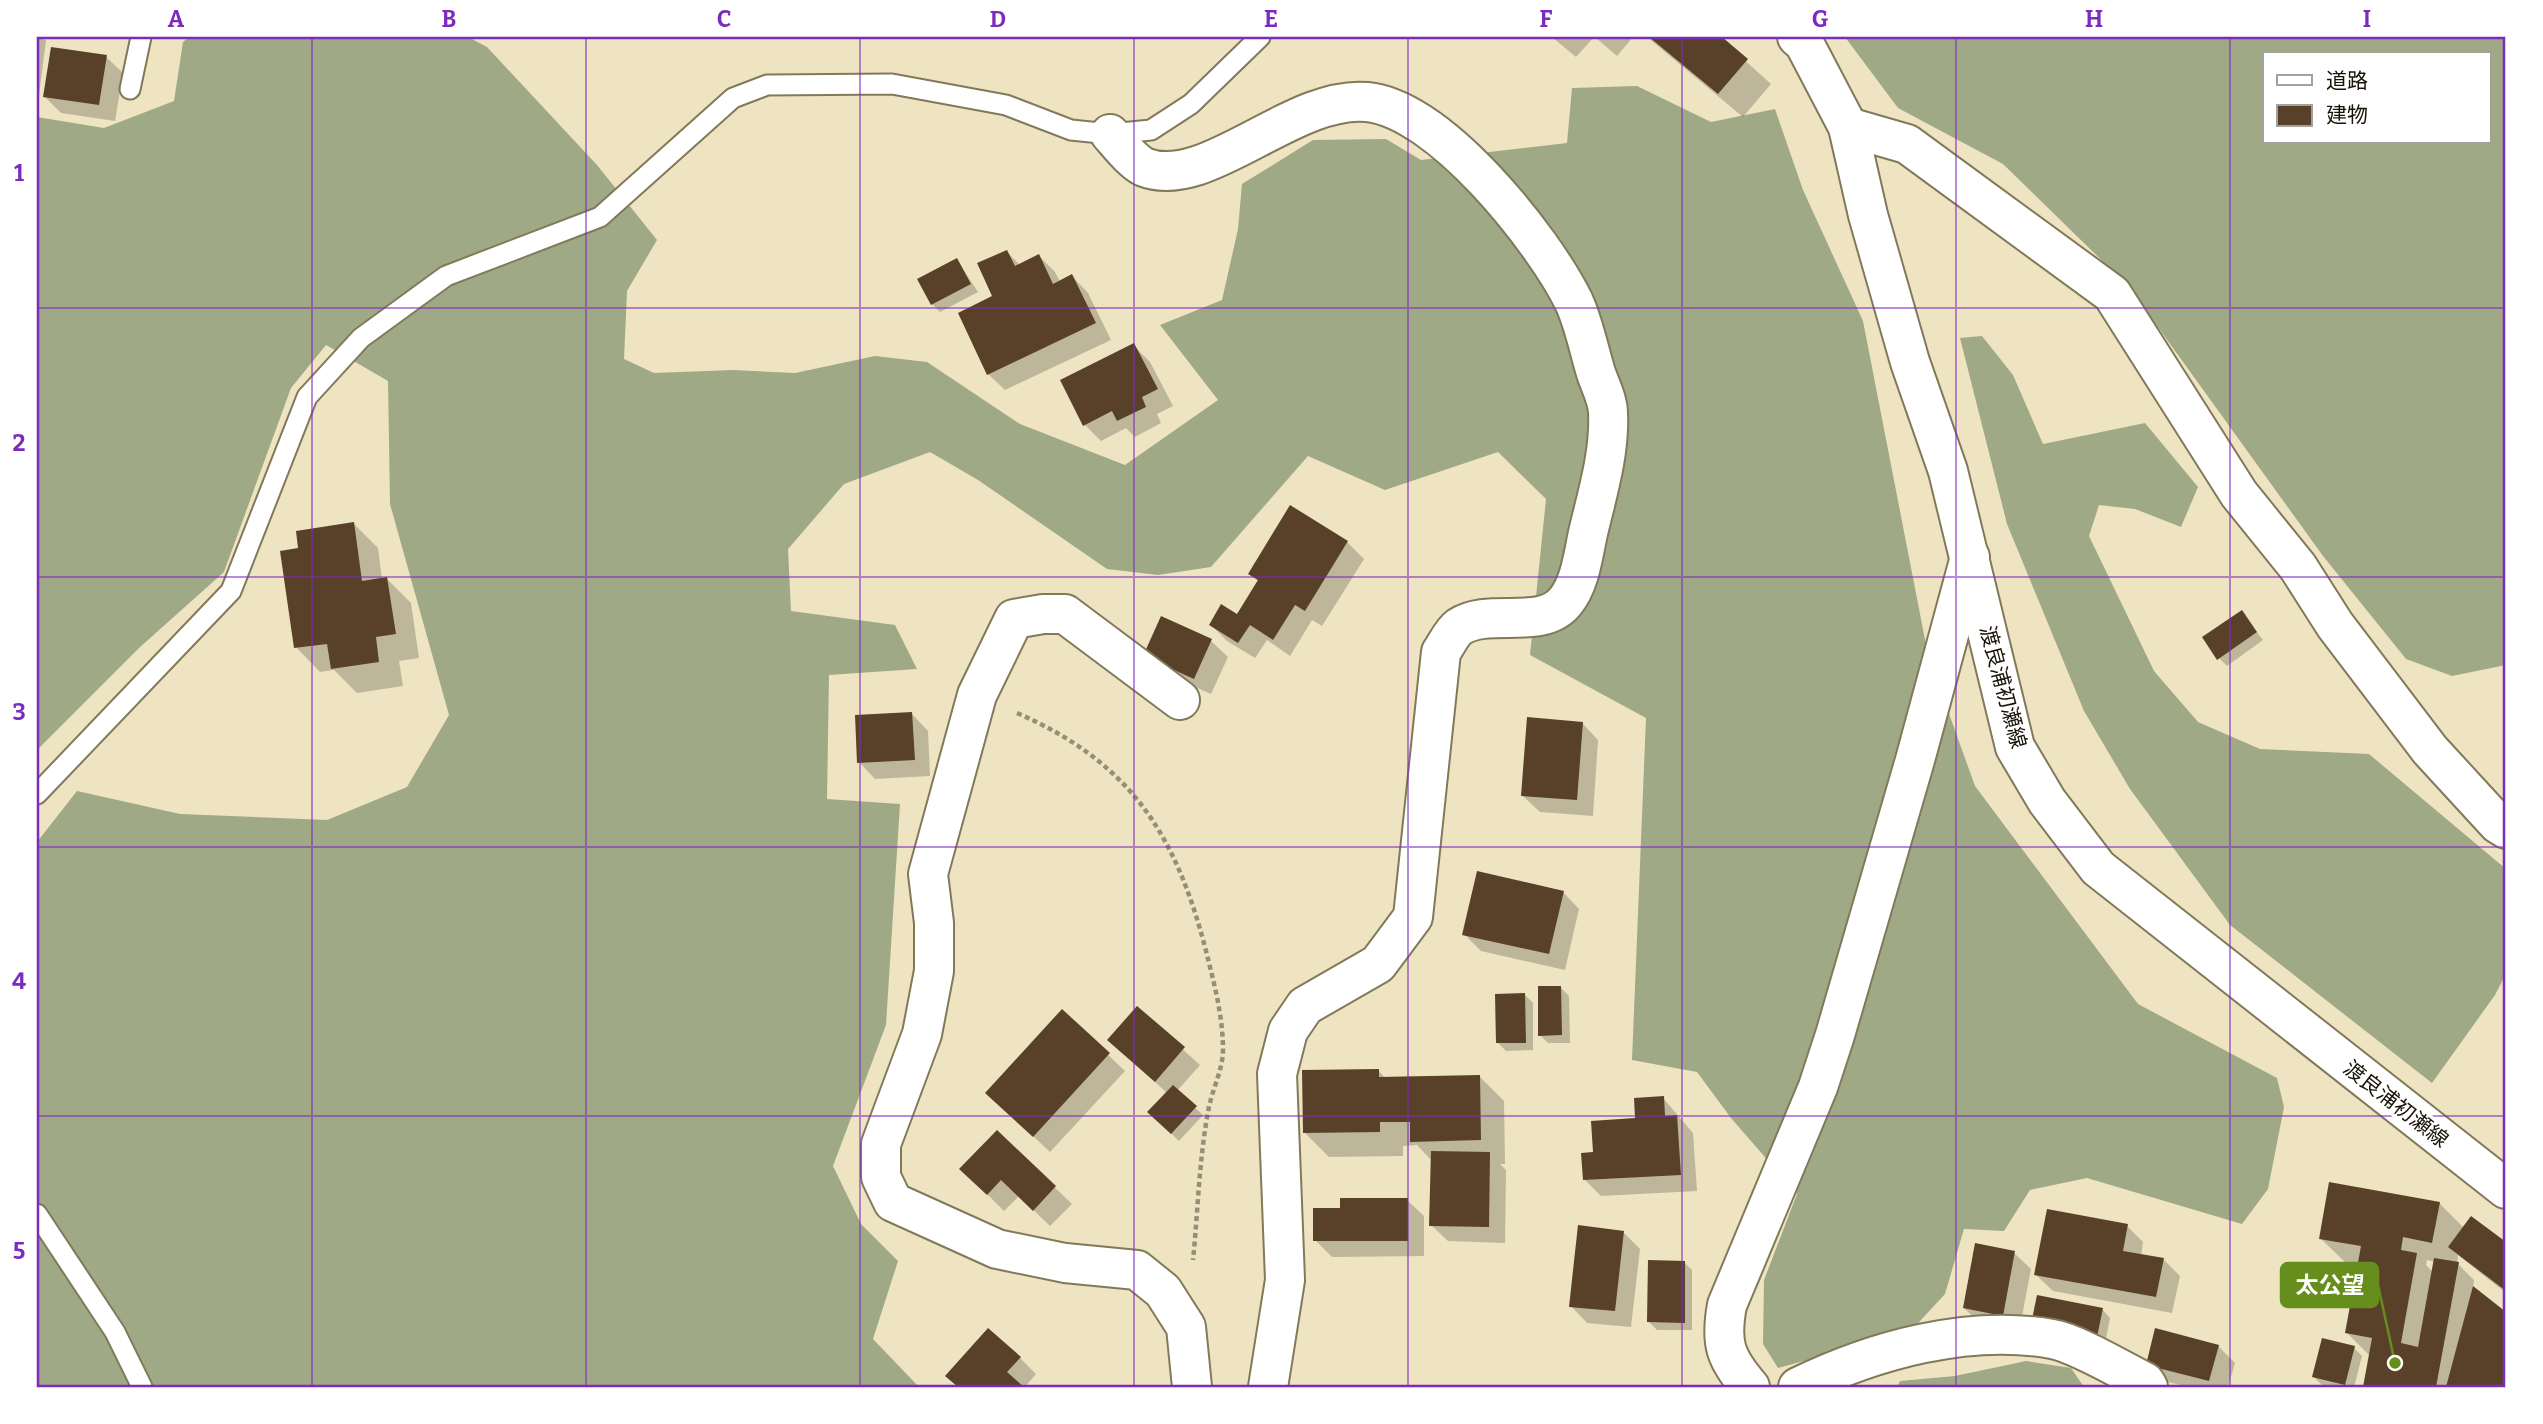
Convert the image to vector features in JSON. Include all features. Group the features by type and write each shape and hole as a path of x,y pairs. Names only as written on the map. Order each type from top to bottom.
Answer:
{"street":[{"name":"渡良浦初瀬線","path":"1797,37 1804,43 1848,127 1868,215 1910,362 1948,471 2015,747 2047,801 2098,868 2506,1189"},
{"path":"1110,134 1143,166 1167,171 1189,169 1288,120 1323,106 1366,102 1402,111 1447,142 1499,194 1534,241 1574,303 1608,412 1598,490 1577,581 1564,604 1541,616 1483,618 1458,627 1441,652 1413,917 1378,964 1305,1006 1288,1031 1277,1074 1285,1280 1268,1387"},
{"path":"1848,127 1907,144 2112,294 2239,494 2298,567 2335,625 2430,750 2498,824 2506,829"},
{"path":"1750,1387 1731,1365 1722,1334 1727,1305 1818,1087 1835,1035 1915,760 1970,557"},
{"path":"1180,700 1065,614 1043,614 1014,620 977,695 928,874 934,923 934,971 922,1034 881,1144 881,1177 893,1202 998,1249 1065,1263 1137,1270 1163,1291 1186,1326 1192,1387"},
{"path":"1798,1387 1833,1370 1952,1336 1990,1334 2055,1339 2145,1382 2148,1387"}],"lane":[{"path":"130,89 141,37"},
{"path":"37,794 231,591 307,397 361,338 446,276 600,217 733,98 767,85 892,84 1006,105 1071,130 1110,134 1151,130 1191,104 1260,37"},
{"path":"37,1214 115,1332 142,1387"}],"path":[{"path":"977,695 1035,720 1084,747 1142,802 1169,847 1192,896 1218,1000 1223,1053 1208,1111 1186,1326"}],"green space":[{"path":"189,37 468,37 487,47 597,165 657,240 627,291 624,359 654,373 733,370 795,373 875,356 927,362 1020,424 1125,465 1218,400 1160,325 1222,300 1238,229 1242,184 1313,140 1386,139 1421,160 1567,143 1572,88 1637,86 1711,122 1775,109 1803,190 1863,321 1928,655 1975,786 2138,1004 2277,1078 2284,1107 2268,1189 2242,1224 2087,1178 2030,1190 2004,1231 1964,1229 1945,1294 1909,1333 1778,1368 1763,1344 1764,1280 1797,1194 1731,1118 1697,1072 1632,1060 1646,718 1530,655 1546,499 1498,452 1385,490 1308,456 1211,567 1158,575 1107,569 978,480 930,452 844,484 788,549 791,611 895,625 917,669 829,675 827,799 900,804 886,1025 833,1166 861,1224 898,1261 873,1339 919,1387 37,1387 37,842 77,791 180,814 327,820 407,787 449,715 390,504 388,381 326,345 291,388 224,572 139,648 37,750 37,117 104,128 174,101 183,42"},
{"path":"1845,37 2506,37 2506,665 2452,676 2406,659 2323,556 2129,287 2003,164 1898,108"},
{"path":"1982,336 2013,375 2043,444 2145,423 2198,487 2181,527 2135,509 2099,505 2089,536 2154,671 2198,722 2260,749 2369,754 2506,869 2506,974 2495,995 2432,1083 2230,925 2130,789 2084,711 2007,524 1960,338"},
{"path":"2026,1361 2071,1368 2084,1387 1897,1387 1900,1381 1955,1376"}],"building":[{"path":"1649,37 1722,37 1748,59 1718,94"},
{"path":"51,47 107,55 99,105 43,97"},
{"path":"1007,250 1015,266 1039,254 1053,284 1072,274 1096,323 987,375 958,313 992,296 977,263"},
{"path":"957,258 971,284 931,305 917,279"},
{"path":"1134,343 1158,389 1142,397 1146,407 1117,421 1112,411 1083,426 1060,380"},
{"path":"1290,505 1348,541 1305,611 1295,605 1273,640 1250,625 1238,643 1209,625 1221,604 1237,614 1258,580 1248,574"},
{"path":"354,522 362,581 387,577 396,634 376,637 379,662 331,669 327,644 294,648 280,551 298,548 296,531"},
{"path":"2242,610 2257,632 2217,660 2202,637"},
{"path":"1161,616 1212,639 1194,679 1143,656"},
{"path":"912,712 915,760 857,763 855,715"},
{"path":"1527,717 1583,722 1577,800 1521,796"},
{"path":"1477,871 1564,891 1549,954 1462,935"},
{"path":"1538,986 1561,986 1562,1035 1538,1036"},
{"path":"1525,993 1526,1043 1496,1043 1495,994"},
{"path":"1137,1006 1185,1047 1155,1082 1107,1040"},
{"path":"1062,1009 1110,1053 1033,1137 985,1093"},
{"path":"1379,1069 1379,1077 1480,1075 1481,1140 1410,1142 1410,1122 1380,1122 1380,1132 1303,1133 1302,1070"},
{"path":"1173,1085 1197,1106 1171,1134 1147,1112"},
{"path":"1664,1096 1665,1116 1677,1115 1681,1175 1583,1180 1581,1153 1593,1152 1591,1121 1635,1118 1634,1098"},
{"path":"997,1130 1056,1186 1033,1211 1001,1180 987,1195 959,1169"},
{"path":"1431,1151 1490,1152 1489,1227 1429,1226"},
{"path":"2329,1182 2440,1202 2432,1243 2403,1237 2401,1250 2417,1253 2401,1343 2418,1347 2434,1258 2459,1262 2436,1387 2363,1387 2372,1338 2345,1333 2361,1246 2319,1239"},
{"path":"1340,1198 1408,1198 1408,1241 1313,1241 1313,1208 1340,1208"},
{"path":"2047,1209 2128,1224 2123,1251 2164,1258 2156,1297 2034,1275"},
{"path":"2471,1216 2506,1242 2506,1291 2448,1247"},
{"path":"1578,1225 1624,1231 1615,1311 1569,1307"},
{"path":"1975,1243 2015,1251 2003,1316 1963,1308"},
{"path":"1648,1260 1685,1261 1685,1323 1647,1322"},
{"path":"2473,1286 2506,1312 2506,1387 2446,1387"},
{"path":"2037,1295 2103,1308 2097,1337 2031,1324"},
{"path":"988,1328 1021,1357 1007,1372 1024,1387 958,1387 945,1376"},
{"path":"2155,1328 2219,1345 2209,1381 2146,1365"},
{"path":"2322,1338 2355,1346 2345,1385 2312,1377"}],"place":[{"name":"太公望","path":"2395,1363"}]}
